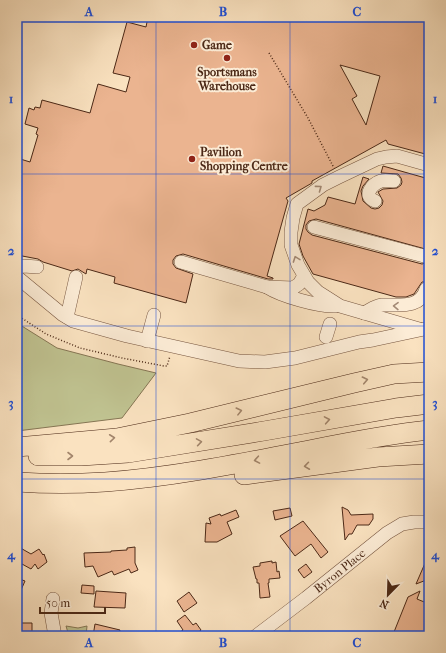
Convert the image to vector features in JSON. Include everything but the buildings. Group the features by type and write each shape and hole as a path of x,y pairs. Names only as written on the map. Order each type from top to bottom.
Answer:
{"highway":[{"path":"394,374 407,368 429,364"},
{"path":"17,447 117,438 183,425 337,386 394,374 429,372"},
{"path":"17,455 81,456 128,453 264,432 396,408 429,404"},
{"path":"17,482 105,482 160,476 309,450 366,438 429,430"},
{"path":"309,450 359,448 429,440"},
{"path":"105,482 147,486 177,485 246,474 378,457 429,454"}],"street":[{"path":"425,329 340,306 318,292 304,276 294,256 290,238 292,218 297,204 323,185 377,159 386,157 397,156 429,165"},
{"path":"375,201 372,200 368,193 371,186 382,181 394,182"},
{"path":"314,227 424,256"},
{"path":"181,262 267,287 278,293 312,303 326,306 340,306"},
{"path":"17,267 37,267"},
{"path":"267,287 294,288 299,284 304,276"},
{"path":"67,317 76,277"},
{"path":"17,278 67,317 83,324 147,341 239,361 265,362 295,358 359,342 425,329"},
{"path":"364,313 377,306 402,306 411,304 427,292"},
{"path":"147,341 154,315"},
{"path":"373,340 377,331 379,317"},
{"name":"Byron Place","path":"256,636 387,533 402,524 429,522"},
{"path":"53,599 51,613 55,636"}],"path":[{"path":"269,53 308,118 339,177"},
{"path":"17,314 46,334 80,348 122,358 167,366 173,346"}],"green space":[{"path":"17,323 57,348 156,373 122,418 17,431"},
{"path":"66,626 78,628 87,626 86,636 69,636"}],"place":[{"name":"Game","path":"194,45"},
{"name":"Sportsmans Warehouse","path":"227,58"},
{"name":"Pavilion Shopping Centre","path":"192,159"}]}
